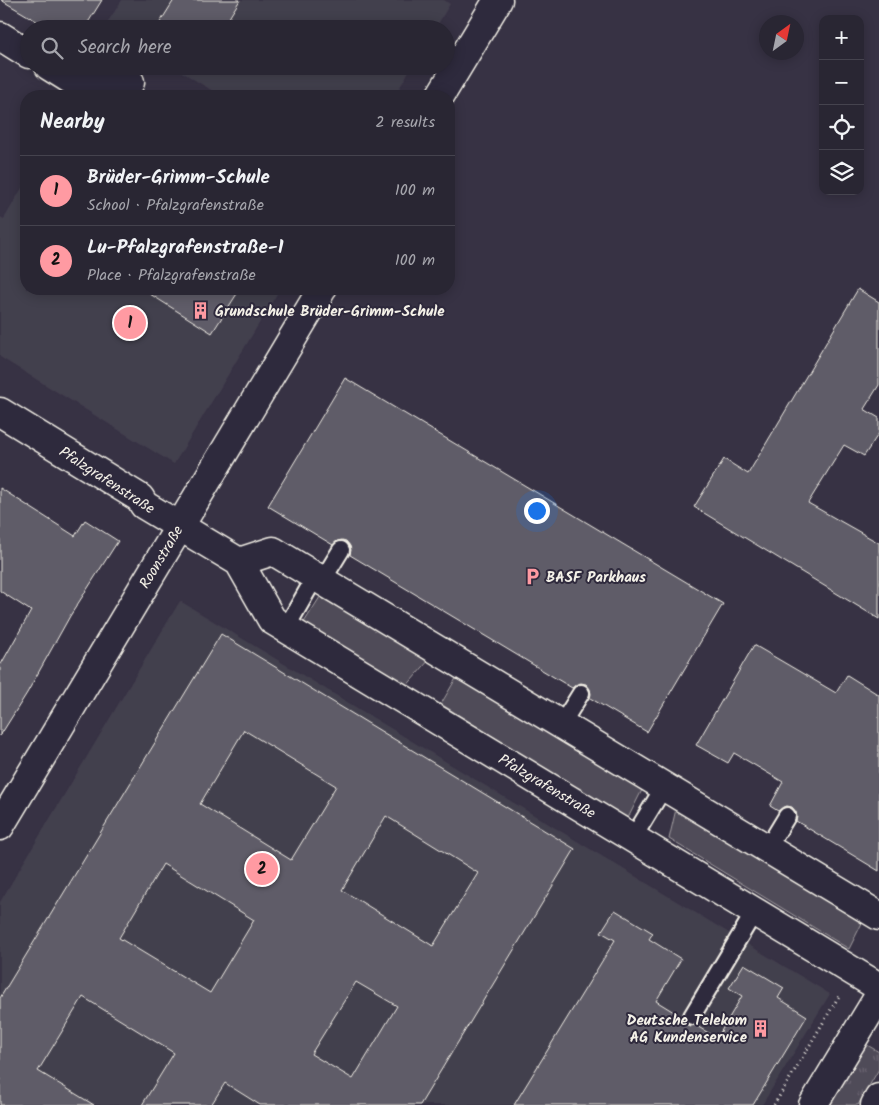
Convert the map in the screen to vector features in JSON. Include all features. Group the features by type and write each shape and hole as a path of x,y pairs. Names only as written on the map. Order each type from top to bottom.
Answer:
{"street":[{"path":"455,71 498,0"},
{"path":"0,36 20,48"},
{"path":"63,75 81,86 130,82"},
{"path":"444,90 453,75"},
{"name":"Roonstraße","path":"0,826 318,295"},
{"name":"Pfalzgrafenstraße","path":"0,412 140,498 144,505 239,562 272,620 879,987"},
{"path":"239,562 274,551 879,916"},
{"path":"812,1105 879,996"},
{"path":"875,1105 879,1098"}],"lane":[{"path":"286,628 310,586 322,581 341,550"},
{"path":"561,725 581,693"},
{"path":"633,838 664,787"},
{"path":"767,849 787,816"},
{"path":"692,1016 755,912"}],"path":[{"path":"774,1105 854,972"}],"shaded area":[{"path":"122,0 444,0 450,4 440,20 109,20"},
{"path":"187,75 407,75 398,90 211,90"},
{"path":"20,191 20,295 276,295 174,464 0,357 0,217 4,219"},
{"path":"180,601 830,994 762,1105 0,1105 0,902"}],"green space":[{"path":"320,597 429,660 405,688 303,624"},
{"path":"458,675 643,788 627,820 441,704"},
{"path":"676,809 862,923 849,949 669,839"},
{"path":"862,1042 879,1052 879,1069 858,1105 824,1105"}],"building":[{"path":"1,0 102,0 90,20 35,20"},
{"path":"174,0 240,0 228,20 162,20"},
{"path":"858,289 879,302 879,385 864,409 879,418 879,433 864,456 844,445 808,503 879,543 879,619 694,507 724,459 748,474"},
{"name":"Grundschule Brüder-Grimm-Schule","path":"152,295 236,295 212,333"},
{"name":"BASF Parkhaus","path":"345,378 723,604 647,732 590,698 590,689 586,684 577,684 572,688 350,555 350,546 346,541 337,541 333,545 268,506"},
{"path":"0,488 75,536 85,520 118,541 70,616 27,693 0,736 0,666 31,611 0,591"},
{"path":"221,634 575,849 420,1105 260,1105 225,1083 211,1105 142,1105 174,1053 83,997 38,1071 94,1105 0,1105 0,998","holes":["244,730 336,786 291,860 200,804","386,816 478,873 433,946 342,890","163,864 254,920 210,993 119,938","356,982 397,1006 353,1079 311,1054"]},
{"path":"754,645 836,693 847,675 879,695 879,871 796,821 796,812 792,807 783,807 778,811 770,806 783,782 734,753 728,763 696,745"},
{"path":"615,910 653,933 649,939 681,959 656,1001 682,1017 687,1025 695,1025 717,1038 742,996 729,988 744,964 784,988 778,998 807,1016 753,1105 514,1105 615,940 601,932"}],"place":[{"name":"Grundschule Brüder-Grimm-Schule","path":"201,311"},
{"name":"Brüder-Grimm-Schule","path":"130,323"},
{"name":"BASF Parkhaus","path":"532,577"},
{"name":"Lu-Pfalzgrafenstraße-1","path":"262,869"},
{"name":"Deutsche Telekom AG Kundenservice","path":"761,1029"}]}
